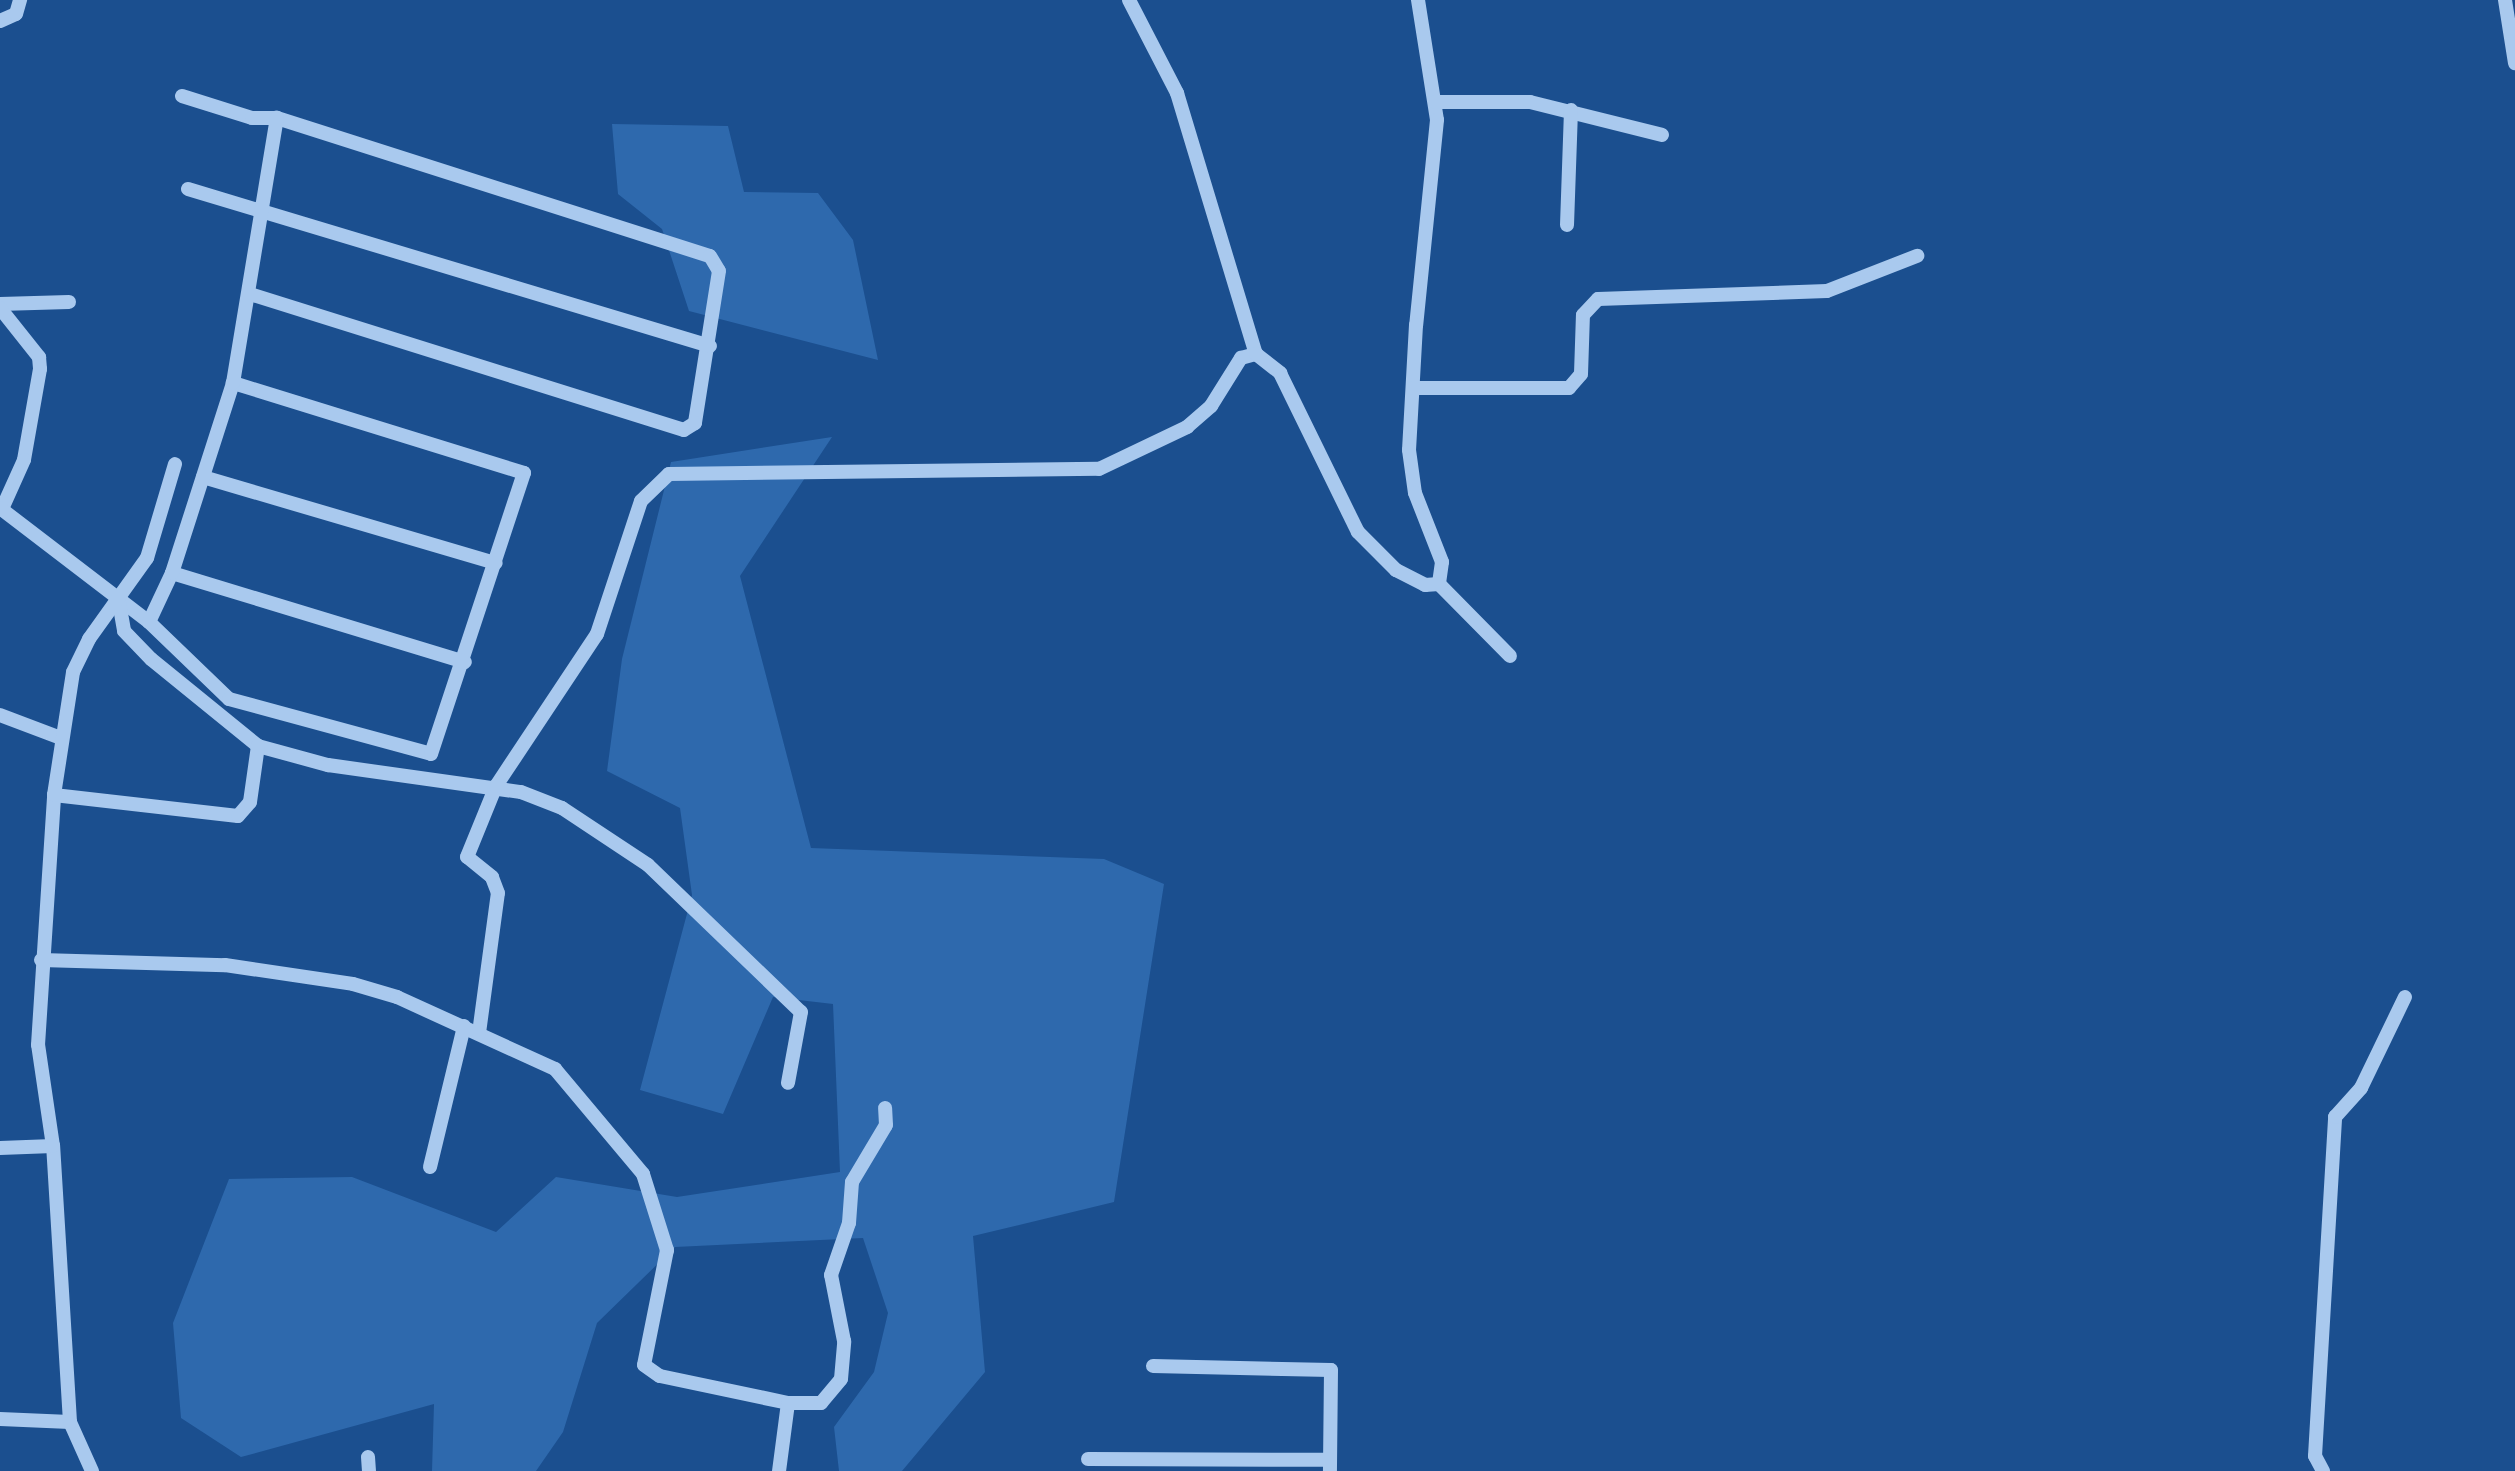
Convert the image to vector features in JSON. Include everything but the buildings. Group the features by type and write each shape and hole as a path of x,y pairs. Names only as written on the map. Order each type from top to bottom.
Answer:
{"street":[{"path":"0,21 16,14 20,0"},
{"path":"1129,0 1177,93 1256,354 1280,373 1358,532 1396,570 1425,585 1439,584 1510,656"},
{"path":"1418,0 1435,102 1413,388 1415,493 1442,562 1439,584"},
{"path":"2505,0 2515,63"},
{"path":"182,96 252,118 277,118 710,256 719,271 719,296 695,423 684,430 252,295"},
{"path":"1435,102 1491,98 1571,110 1662,135"},
{"path":"1567,225 1571,110"},
{"path":"149,622 172,573 233,383 252,295 259,207 277,118"},
{"path":"188,189 259,207 710,346"},
{"path":"1413,388 1569,388 1581,374 1583,315 1598,299 1827,291 1917,256"},
{"path":"0,306 69,302"},
{"path":"0,306 39,357 40,369 24,460 1,508 119,602 149,622 229,699 420,754 438,748 524,473 233,383"},
{"path":"479,1033 498,893 492,877 467,857 496,786 597,634 641,501 669,474 1099,469 1187,427 1211,406 1241,358 1256,354"},
{"path":"92,1471 70,1422 53,1146 38,1045 41,960 54,795 65,695 79,655 147,558 175,464"},
{"path":"203,477 496,563"},
{"path":"172,573 465,662"},
{"path":"119,602 124,631 151,659 258,746 328,765 496,786 562,808 648,865 792,1002 803,1020 788,1083"},
{"path":"0,715 61,738"},
{"path":"54,795 238,816 250,802 258,746"},
{"path":"41,960 285,972 377,990 555,1069 643,1174 668,1255 641,1355 649,1372 788,1403 821,1403 841,1379 844,1341 831,1275 849,1223 852,1182 886,1125 885,1108"},
{"path":"2323,1471 2315,1456 2335,1117 2361,1088 2405,997"},
{"path":"430,1167 464,1026"},
{"path":"0,1148 53,1146"},
{"path":"1088,1459 1330,1466 1331,1370 1153,1366"},
{"path":"779,1471 788,1403"},
{"path":"0,1419 70,1422"}],"shaded area":[{"path":"612,124 728,126 744,192 818,193 853,240 878,360 689,311 662,229 618,194"},
{"path":"832,437 740,576 811,848 1104,859 1164,884 1114,1202 973,1236 985,1372 902,1471 839,1471 834,1427 874,1372 888,1313 863,1238 675,1247 597,1323 563,1432 536,1471 432,1471 434,1404 241,1457 181,1418 173,1323 229,1179 352,1177 496,1232 556,1177 677,1197 840,1172 833,1004 773,997 723,1114 640,1090 692,895 680,808 607,771 622,659 671,462"}]}
